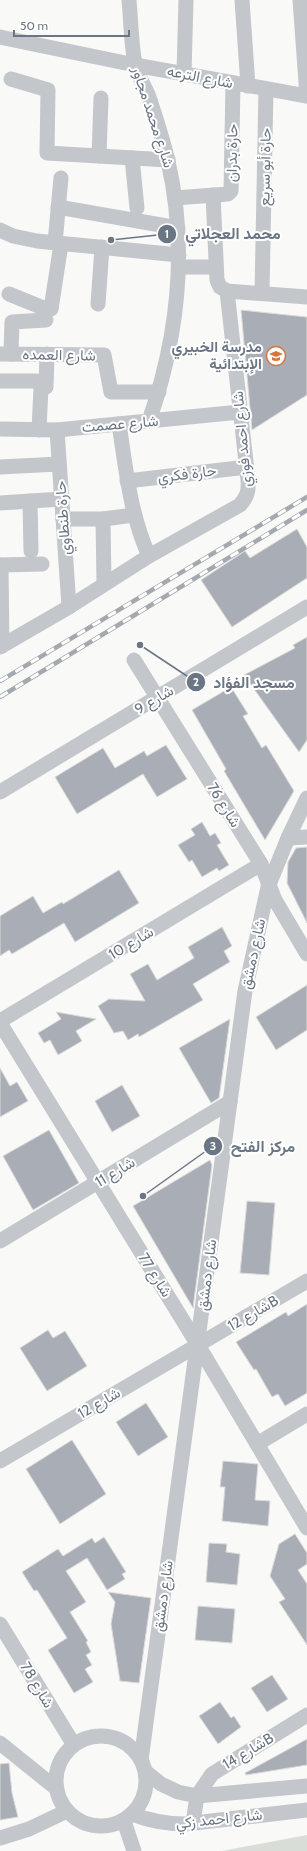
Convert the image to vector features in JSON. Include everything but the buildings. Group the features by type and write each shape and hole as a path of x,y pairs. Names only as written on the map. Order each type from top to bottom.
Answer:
{"street":[{"name":"شارع محمد مجاور","path":"129,0 135,65 148,96 168,160 176,198 178,228 179,261 173,330 159,392 149,421"},
{"path":"184,74 186,0"},
{"path":"242,0 248,86"},
{"path":"300,0 307,96"},
{"name":"شارع الترعه","path":"0,37 135,65 307,96"},
{"path":"11,79 48,90 47,153 168,160"},
{"name":"حارة بدران","path":"176,198 228,194 232,190 233,83"},
{"name":"حارة أبو سريع","path":"262,293 266,89"},
{"path":"99,156 101,98"},
{"path":"132,158 137,208"},
{"path":"9,294 46,309 51,308 58,243 60,178"},
{"path":"213,195 216,267 218,284 220,287 227,291 307,297"},
{"path":"58,206 178,228"},
{"path":"0,230 25,239 102,247 216,267"},
{"path":"98,304 102,247"},
{"name":"شارع احمد فوزي","path":"1,646 68,607 149,556 240,505 246,498 249,489 247,467 227,291"},
{"path":"6,354 12,322 46,320"},
{"name":"شارع العمده","path":"6,354 104,355 106,358 111,392 159,392"},
{"path":"39,430 41,388 46,387 47,354"},
{"path":"0,381 37,382"},
{"name":"شارع عصمت","path":"0,429 57,430 240,412"},
{"path":"119,424 127,481 134,515 149,556"},
{"name":"حارة طنطاوي","path":"57,430 68,607"},
{"path":"0,466 59,464"},
{"name":"حارة فكري","path":"127,481 247,467"},
{"path":"0,503 62,499"},
{"path":"30,501 31,551"},
{"path":"63,519 103,519 134,515"},
{"path":"103,519 104,584"},
{"path":"1,646 0,565 42,564"},
{"name":"شارع 9","path":"0,792 307,607"},
{"name":"شارع 76","path":"134,660 261,864 268,887 307,954"},
{"name":"شارع دمشق","path":"144,1766 245,991 268,887 288,838 307,798"},
{"path":"288,838 307,837"},
{"name":"شارع 10","path":"0,1022 261,864"},
{"name":"شارع 77","path":"0,1022 198,1345 307,1528"},
{"name":"شارع 11","path":"0,1241 230,1102"},
{"name":"شارع 12B","path":"198,1345 307,1281"},
{"name":"شارع 12","path":"0,1461 198,1345"},
{"path":"257,1444 307,1414"},
{"name":"شارع 78","path":"0,1624 74,1746"},
{"name":"شارع 14B","path":"197,1796 212,1774 307,1715"},
{"path":"103,1736 118,1739 131,1747 144,1766 144,1796 139,1806 128,1818 112,1826 100,1827 88,1825 67,1812 61,1801 57,1789 57,1773 63,1758 74,1746 87,1738 103,1736"},
{"path":"0,1743 57,1789"},
{"name":"شارع احمد زكي","path":"144,1766 161,1784 178,1792 197,1796 307,1786"},
{"path":"193,1823 197,1796"},
{"name":"شارع احمد زكي","path":"128,1818 149,1820 167,1824 193,1823 307,1810"},
{"path":"0,1838 29,1829 67,1812"},
{"path":"128,1818 134,1851"}],"shaded area":[{"path":"307,1835 307,1851 222,1851"}],"railway":[{"path":"0,681 307,497"},
{"path":"0,697 307,510"}],"place":[{"name":"محمد العجلاتي","path":"111,240"},
{"name":"مدرسة الخبيري الإبتدائية","path":"276,356"},
{"name":"مسجد الفؤاد","path":"140,645"},
{"name":"مركز الفتح","path":"143,1196"}]}
